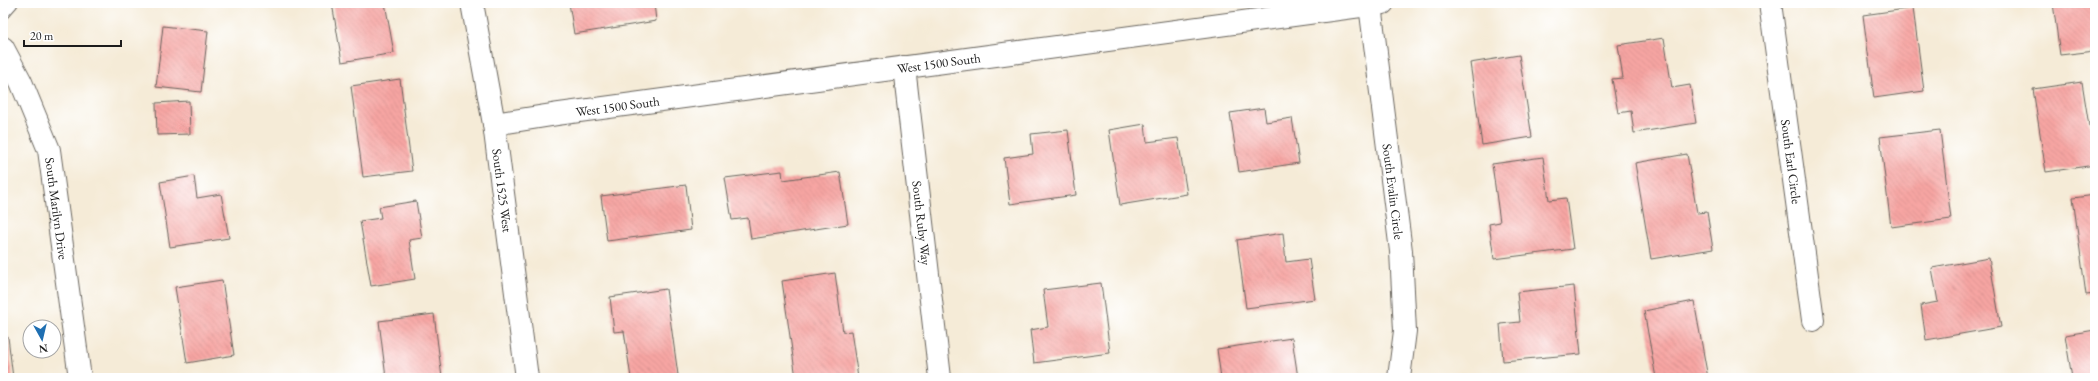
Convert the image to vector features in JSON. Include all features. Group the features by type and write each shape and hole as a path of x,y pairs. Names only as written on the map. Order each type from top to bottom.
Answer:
{"street":[{"name":"South 1525 West","path":"472,3 494,124 527,378"},
{"name":"South Earl Circle","path":"1770,3 1813,320"},
{"name":"West 1500 South","path":"494,124 558,114 1377,4"},
{"name":"South Evalin Circle","path":"1377,4 1401,251 1405,330 1399,378"},
{"name":"South Marilyn Drive","path":"3,48 21,82 49,150 80,378"},
{"name":"South Ruby Way","path":"904,67 940,378"}],"lane":[{"path":"3,12 11,3"}],"building":[{"path":"332,3 385,3 394,53 342,62"},
{"path":"569,3 654,3 656,21 574,34"},
{"path":"2053,3 2095,3 2095,51 2060,55"},
{"path":"1913,8 1924,91 1874,98 1863,15"},
{"path":"163,26 208,31 201,92 156,87"},
{"path":"1664,38 1672,88 1690,85 1696,123 1634,133 1631,111 1618,113 1612,79 1623,78 1618,45"},
{"path":"1519,55 1532,137 1482,145 1470,63"},
{"path":"400,79 412,171 363,177 351,86"},
{"path":"2082,82 2089,126 2095,125 2095,165 2046,172 2033,89"},
{"path":"189,101 190,134 157,135 156,103"},
{"path":"1264,108 1266,122 1292,118 1299,163 1239,172 1230,113"},
{"path":"1145,124 1147,142 1178,138 1187,194 1120,205 1109,130"},
{"path":"1068,130 1076,195 1010,204 1004,158 1033,154 1031,134"},
{"path":"1940,130 1951,219 1891,227 1880,137"},
{"path":"1687,154 1697,213 1707,212 1713,249 1651,259 1635,163"},
{"path":"1543,157 1549,200 1566,198 1573,249 1494,259 1489,224 1500,222 1492,164"},
{"path":"782,171 783,180 840,172 848,224 751,239 748,218 732,220 725,178"},
{"path":"194,176 197,198 221,194 229,238 170,247 160,182"},
{"path":"686,185 691,230 607,241 601,196"},
{"path":"2095,195 2095,294 2086,295 2073,198"},
{"path":"416,201 422,238 409,240 415,279 371,286 360,221 381,218 379,207"},
{"path":"1283,233 1286,262 1309,259 1315,299 1246,308 1237,240"},
{"path":"1989,258 2001,327 1926,340 1921,305 1938,302 1932,268"},
{"path":"835,273 843,332 851,331 858,378 796,378 782,281"},
{"path":"222,280 234,355 187,363 175,287"},
{"path":"1101,283 1110,353 1034,363 1030,330 1048,327 1043,290"},
{"path":"1574,286 1581,354 1503,361 1500,324 1520,322 1517,292"},
{"path":"666,289 678,375 658,378 631,378 624,331 614,332 610,297"},
{"path":"1694,301 1708,378 1656,378 1644,311"},
{"path":"434,314 442,378 386,378 379,321"},
{"path":"2095,330 2095,378 2072,378 2065,335"},
{"path":"8,337 13,378 3,378 3,338"},
{"path":"1292,338 1298,378 1221,378 1217,349"}]}
